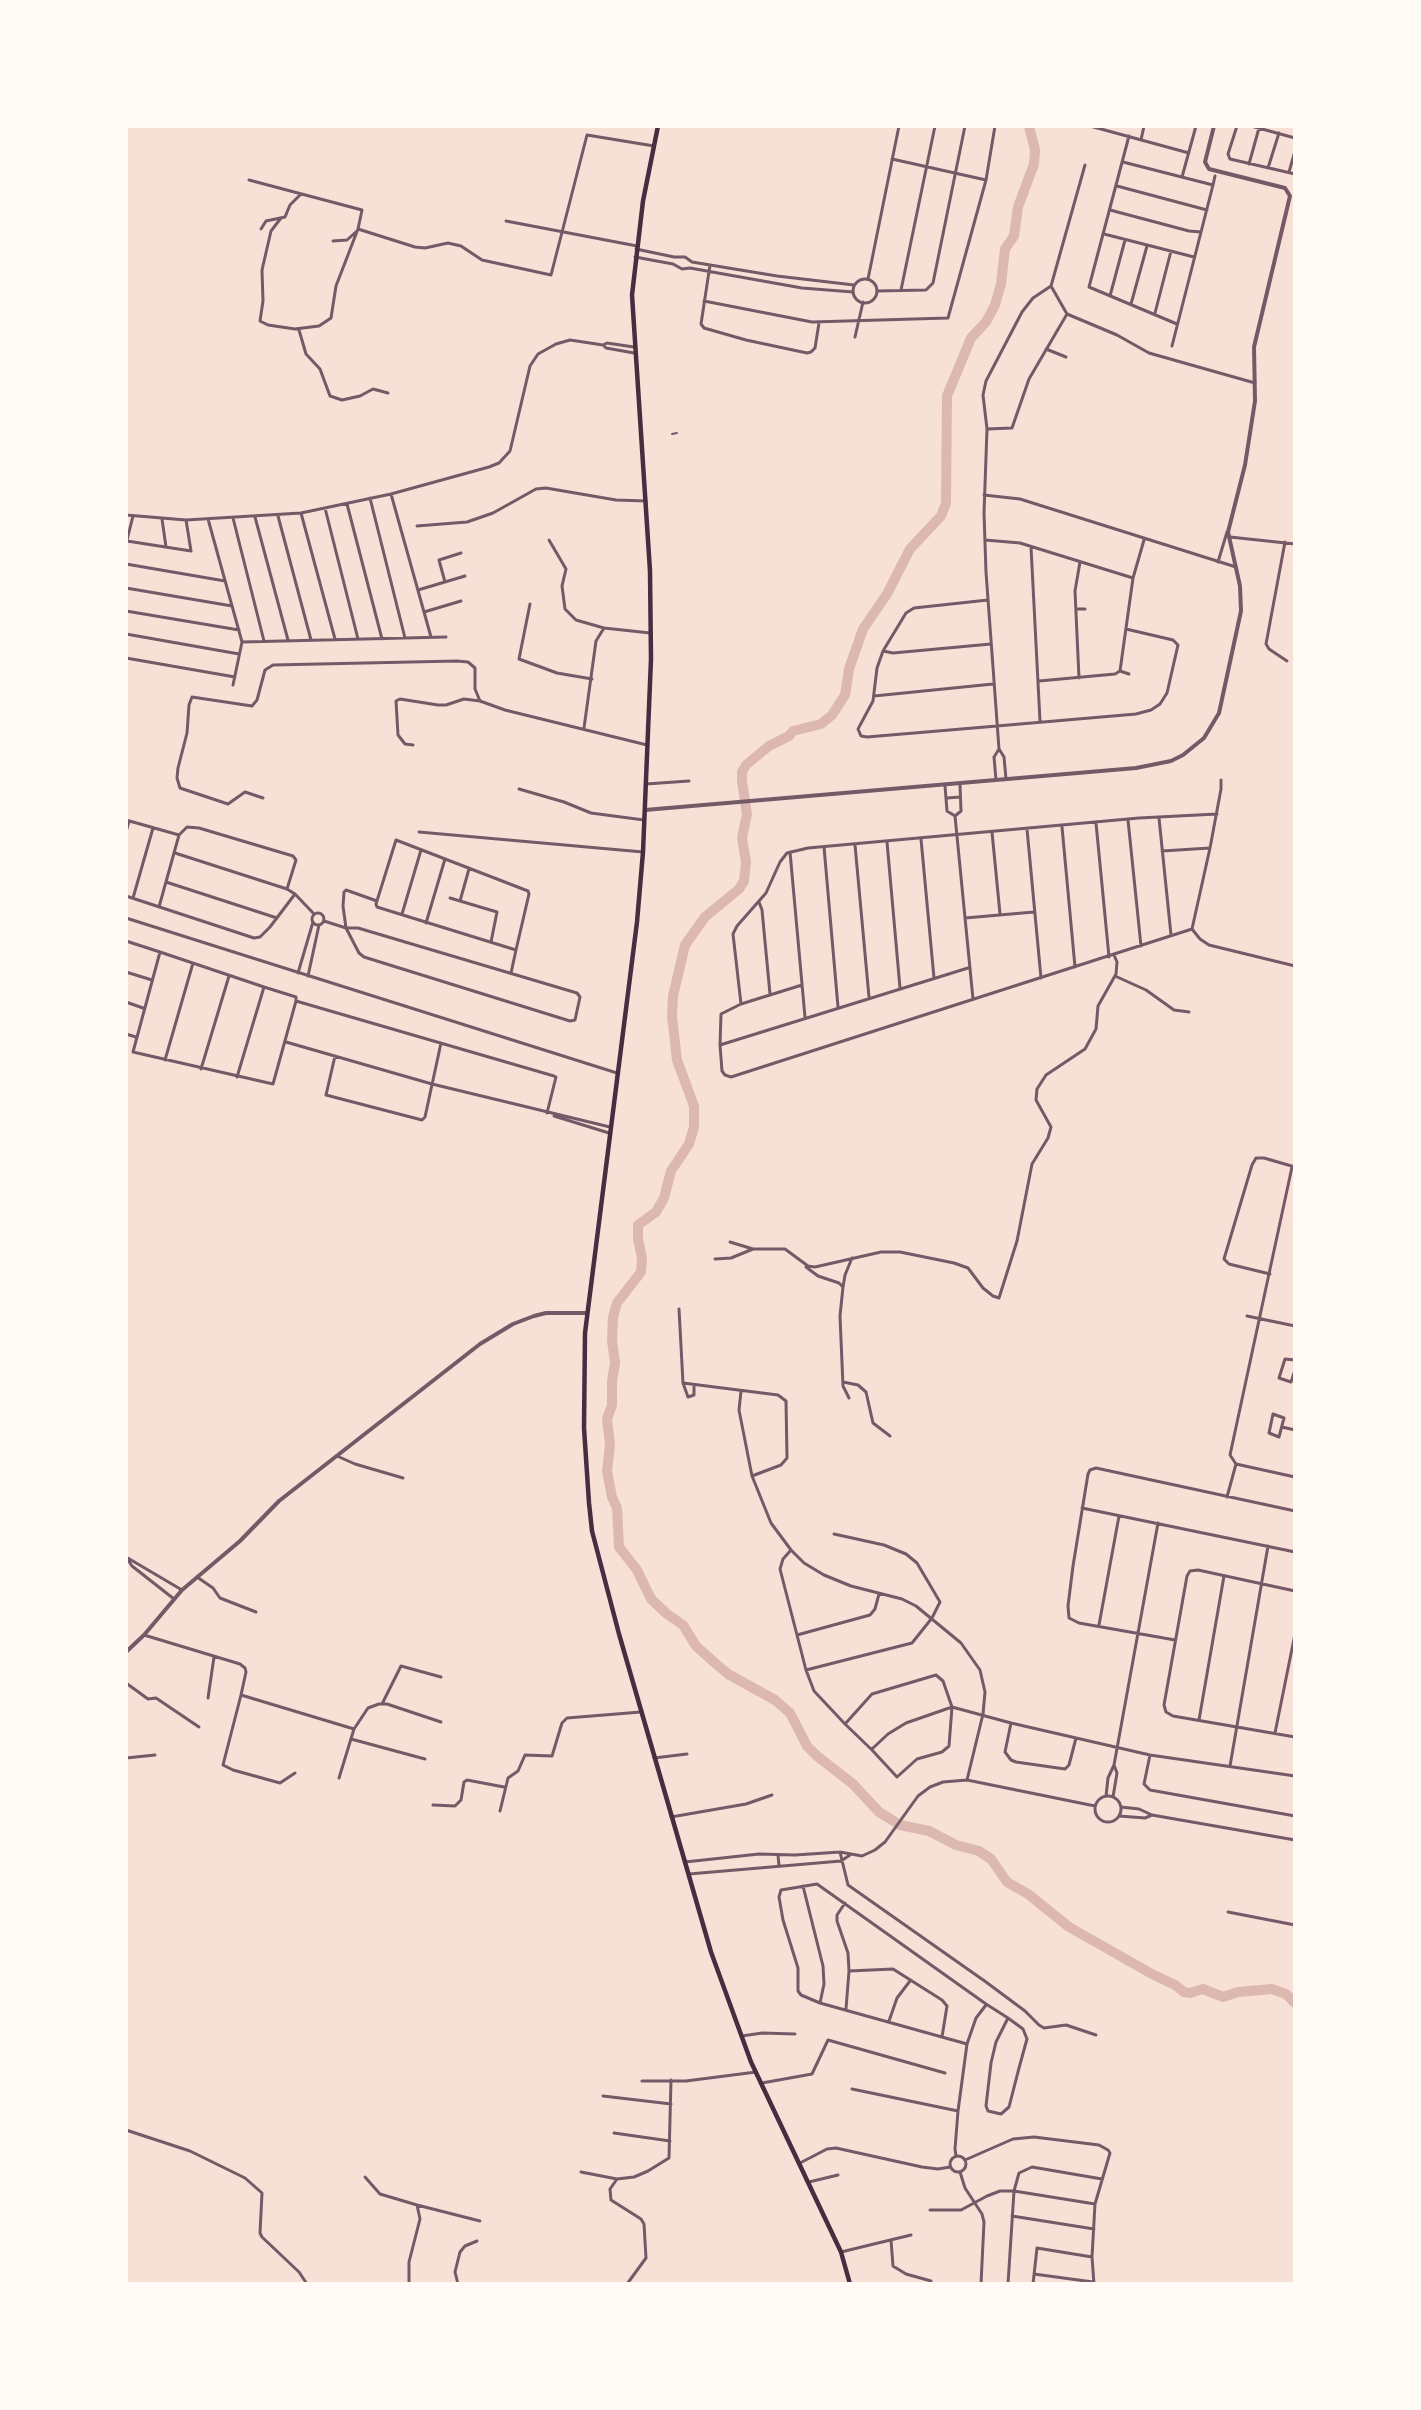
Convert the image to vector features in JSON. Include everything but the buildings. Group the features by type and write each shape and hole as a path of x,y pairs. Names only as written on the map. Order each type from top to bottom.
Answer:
{"main road":[{"path":"658,126 635,257 632,295 646,501 651,634 645,810 638,922 586,1313 584,1428 592,1531 683,1862 713,1958 756,2072 841,2252 850,2284"}],"street":[{"path":"868,279 899,126"},
{"path":"901,290 935,126"},
{"path":"877,291 926,291 933,284 964,126"},
{"path":"704,301 802,321 944,320 950,317 986,180 995,126"},
{"path":"1090,126 1189,153"},
{"path":"1141,140 1144,126"},
{"path":"1182,177 1196,126"},
{"path":"1214,126 1205,162 1209,169 1285,188 1289,191 1289,200 1254,347 1255,401 1245,465 1218,562"},
{"path":"1238,126 1228,157 1295,174"},
{"path":"1251,126 1295,138"},
{"path":"1249,164 1258,128"},
{"path":"1269,168 1279,134"},
{"path":"358,230 415,247 425,248 448,243 461,246 482,260 551,275 564,232 587,135 654,146"},
{"path":"1129,136 1089,288 1155,313 1177,324"},
{"path":"1289,172 1295,151"},
{"path":"892,159 986,180"},
{"path":"1123,162 1213,185"},
{"path":"1006,779 1004,757 999,749 993,684 985,540 984,495 987,429 983,395 986,381 1028,303 1051,286 1085,165"},
{"path":"1172,346 1215,176"},
{"path":"249,180 362,210 358,230 336,286 331,318 319,326 299,330 264,324 260,319 263,301 262,270 271,231 301,194"},
{"path":"1117,186 1206,210"},
{"path":"1110,210 1189,231 1201,232"},
{"path":"261,229 266,221 281,218"},
{"path":"506,220 674,257 685,257 692,262 804,280 854,285"},
{"path":"333,241 347,240 358,230"},
{"path":"1104,234 1194,257"},
{"path":"1110,296 1125,240"},
{"path":"1131,304 1147,246"},
{"path":"1155,313 1170,251"},
{"path":"635,257 673,264 682,269 690,268 802,288 853,292"},
{"path":"673,264 674,257"},
{"path":"690,268 692,262"},
{"path":"710,264 701,324 706,329 807,353 815,348 819,322"},
{"path":"868,279 873,282 877,291 873,300 863,302 858,300 853,292 854,285 868,279"},
{"path":"1051,286 1067,314 1118,335 1149,353 1255,383"},
{"path":"855,337 863,302"},
{"path":"987,429 1012,428 1026,386 1067,314"},
{"path":"299,330 306,354 320,369 330,396 342,400 360,396 373,389 388,393"},
{"path":"126,515 186,520 301,513 392,494 499,463 510,450 530,366 534,358 564,341 578,340 603,345 607,343 634,350"},
{"path":"1046,349 1066,357"},
{"path":"672,434 677,433"},
{"path":"417,526 456,524 473,520 493,513 530,492 546,488 616,500 646,501"},
{"path":"392,494 431,637"},
{"path":"984,495 1020,500 1146,541 1236,567"},
{"path":"370,498 405,638"},
{"path":"347,503 382,639"},
{"path":"325,508 358,639"},
{"path":"301,513 335,640"},
{"path":"133,516 126,543 191,551 186,520"},
{"path":"278,516 311,640"},
{"path":"255,517 288,641"},
{"path":"233,518 264,641"},
{"path":"162,519 166,547"},
{"path":"208,519 242,642 233,686"},
{"path":"645,810 960,785 1156,765 1183,755 1209,732 1219,713 1239,624 1242,602 1228,531"},
{"path":"1230,537 1295,544"},
{"path":"549,540 566,569 562,586 565,609 576,620 604,628 651,634"},
{"path":"985,540 1009,541 1133,578"},
{"path":"1039,681 1115,675 1120,671 1133,578 1146,541"},
{"path":"1285,542 1266,644 1269,649 1287,661"},
{"path":"1031,547 1040,722"},
{"path":"445,582 439,560 461,553"},
{"path":"1079,678 1076,584 1080,562"},
{"path":"126,564 225,581"},
{"path":"418,590 465,576"},
{"path":"126,588 232,606"},
{"path":"988,600 909,610 891,635 883,651 877,668 871,707 858,729 861,736 1136,714 1151,710 1160,704 1167,693 1179,648 1173,640 1126,629"},
{"path":"424,612 461,602"},
{"path":"531,604 519,659 557,673 592,679"},
{"path":"1076,609 1085,609"},
{"path":"126,611 239,630"},
{"path":"584,728 596,641 604,628"},
{"path":"126,633 240,654"},
{"path":"242,642 446,637"},
{"path":"883,651 893,653 991,644"},
{"path":"126,658 235,677"},
{"path":"263,798 245,792 228,804 180,788 177,778 178,768 187,733 189,705 192,697 252,706 257,700 265,670 273,665 463,661 475,668 475,689 480,700"},
{"path":"1120,671 1129,674"},
{"path":"874,696 993,684"},
{"path":"413,745 405,744 398,735 398,699 438,705 464,699 480,700 505,710 647,745"},
{"path":"996,780 994,758 999,749"},
{"path":"1192,930 1217,814 1221,780"},
{"path":"646,784 689,781"},
{"path":"955,816 961,812 960,785"},
{"path":"945,786 948,813 955,816"},
{"path":"519,789 564,802 591,813 644,820"},
{"path":"946,798 960,797"},
{"path":"741,1004 733,937 737,926 759,902 780,862 790,852 957,834 1062,827 1205,813 1217,814"},
{"path":"955,816 968,968 973,999"},
{"path":"1159,818 1171,936"},
{"path":"1128,820 1141,946"},
{"path":"126,832 128,821 179,835"},
{"path":"1096,823 1109,957"},
{"path":"159,907 179,835 184,829 190,827 296,858 287,889"},
{"path":"1062,827 1075,967"},
{"path":"133,899 153,828"},
{"path":"1027,829 1041,978"},
{"path":"419,832 643,852"},
{"path":"992,832 1000,914"},
{"path":"921,839 934,978"},
{"path":"376,903 396,840 528,891 511,973"},
{"path":"887,842 900,988"},
{"path":"855,845 869,998"},
{"path":"824,848 838,1008"},
{"path":"1162,851 1210,848"},
{"path":"402,915 421,850"},
{"path":"790,852 806,1018"},
{"path":"175,853 287,889 314,914"},
{"path":"426,923 445,858"},
{"path":"460,901 469,869"},
{"path":"166,882 277,918"},
{"path":"324,921 346,928 358,928 579,994 575,1020 570,1021 364,957 359,953 346,928 343,906 345,890 402,915 516,950"},
{"path":"126,896 254,938 260,937 295,894"},
{"path":"450,898 497,912 491,942"},
{"path":"759,902 762,910 770,994"},
{"path":"965,918 1034,912"},
{"path":"314,914 321,913 324,921"},
{"path":"298,973 314,914"},
{"path":"126,918 617,1073"},
{"path":"308,976 319,925 324,921"},
{"path":"313,922 319,925"},
{"path":"802,985 741,1004 720,1015 722,1071 725,1076 731,1077 1192,930"},
{"path":"1192,930 1209,945 1295,966"},
{"path":"126,941 160,952 193,963 229,976 294,996 296,1001 273,1084 135,1053 133,1050 143,1008 160,952"},
{"path":"305,948 313,950"},
{"path":"805,1265 814,1267 881,1252 900,1252 963,1265 983,1288 999,1298 1017,1241 1032,1164 1048,1138 1051,1127 1048,1117 1036,1100 1037,1089 1046,1075 1085,1049 1095,1031 1098,1006 1115,976 1117,962 1114,955"},
{"path":"301,962 310,965"},
{"path":"165,1060 193,963"},
{"path":"720,1045 968,968"},
{"path":"126,972 152,980"},
{"path":"201,1068 229,976"},
{"path":"1115,976 1146,990 1174,1010 1189,1012"},
{"path":"237,1077 264,987"},
{"path":"296,1001 554,1076 547,1113"},
{"path":"126,1002 143,1008"},
{"path":"126,1034 136,1037"},
{"path":"286,1042 432,1084 553,1115 561,1114 610,1130"},
{"path":"335,1056 325,1092 327,1096 423,1120 426,1117 441,1043"},
{"path":"1270,1274 1229,1264 1224,1259 1256,1158 1264,1158 1294,1167 1230,1455 1236,1464 1295,1476"},
{"path":"730,1242 753,1249 785,1249 818,1276 839,1283 843,1287"},
{"path":"715,1259 730,1258 753,1249"},
{"path":"849,1398 843,1386 840,1316 845,1275 852,1258"},
{"path":"679,1309 683,1383 685,1394 688,1397 694,1395 693,1386"},
{"path":"126,1652 144,1635 182,1590 240,1541 279,1501 480,1344 513,1324 546,1313 586,1313"},
{"path":"1247,1316 1295,1326"},
{"path":"1295,1360 1286,1359 1279,1378 1291,1382 1295,1371"},
{"path":"843,1382 858,1385 866,1392 873,1423 890,1436"},
{"path":"683,1383 778,1395 786,1401 787,1458 781,1465 752,1476"},
{"path":"741,1391 738,1410 752,1476 771,1523 791,1550 804,1563 824,1575 879,1594 902,1599 932,1618 961,1643 980,1670 985,1692 983,1714 967,1780"},
{"path":"1273,1414 1284,1418 1282,1427 1279,1437 1270,1435 1273,1414"},
{"path":"1282,1427 1295,1430"},
{"path":"338,1456 355,1464 403,1478"},
{"path":"1227,1497 1236,1464"},
{"path":"1175,1640 1079,1623 1070,1618 1068,1611 1082,1508 1090,1470 1096,1468 1295,1511"},
{"path":"1082,1508 1295,1552"},
{"path":"1099,1625 1119,1515"},
{"path":"1106,1796 1108,1778 1114,1765 1158,1523"},
{"path":"806,1670 907,1646 917,1640 939,1606 939,1598 917,1563 906,1554 884,1545 834,1534"},
{"path":"1230,1766 1268,1546"},
{"path":"791,1550 783,1558 780,1569 806,1670 814,1691 845,1724 872,1750 897,1777 917,1759 942,1752 949,1746 952,1707 943,1681 936,1675 872,1694 845,1724"},
{"path":"126,1557 182,1590"},
{"path":"126,1557 132,1566 175,1600"},
{"path":"126,1570 136,1561"},
{"path":"1295,1591 1198,1570 1190,1571 1187,1576 1164,1709 1173,1716 1295,1737"},
{"path":"1199,1720 1224,1576"},
{"path":"197,1577 213,1588 220,1598 256,1612"},
{"path":"797,1635 870,1615 875,1609 879,1594"},
{"path":"1275,1733 1295,1634"},
{"path":"144,1635 240,1664 245,1668 241,1695 224,1765 233,1770 280,1783 295,1773"},
{"path":"208,1698 214,1657"},
{"path":"382,1704 401,1666 441,1677"},
{"path":"126,1683 148,1700 156,1698 199,1727"},
{"path":"241,1695 354,1729"},
{"path":"339,1778 354,1729 368,1708 382,1704 441,1722"},
{"path":"872,1750 888,1734 906,1723 952,1707 1150,1755 1295,1776"},
{"path":"500,1811 506,1782 518,1771 525,1755 552,1756 562,1723 567,1718 641,1712"},
{"path":"1011,1723 1005,1752 1011,1760 1016,1762 1065,1769 1069,1765 1076,1738"},
{"path":"351,1739 425,1759"},
{"path":"654,1758 687,1754"},
{"path":"126,1758 154,1755"},
{"path":"1150,1755 1144,1784 1150,1790 1295,1816"},
{"path":"1113,1797 1117,1773 1114,1765"},
{"path":"683,1862 759,1854 840,1852 862,1856 885,1842 918,1796 930,1787 943,1782 967,1780 1095,1806"},
{"path":"433,1805 454,1807 461,1800 465,1781 504,1787"},
{"path":"671,1817 746,1804 772,1795"},
{"path":"1121,1807 1119,1816 1113,1821 1104,1821 1098,1817 1095,1806 1099,1799 1106,1796 1113,1797 1121,1807 1139,1809 1152,1815 1295,1840"},
{"path":"1119,1816 1145,1818 1152,1815"},
{"path":"840,1852 848,1885 986,1982 1025,2011 1039,2025 1044,2028 1066,2025 1096,2035"},
{"path":"778,1855 779,1866"},
{"path":"687,1874 841,1861 850,1855"},
{"path":"967,2044 820,2003 799,1994 798,1968 787,1939 779,1897 783,1888 817,1884 845,1903 987,2004 1008,2018 1023,2029 1027,2036 1009,2107 1001,2114 988,2111 986,2106 996,2042 1008,2018"},
{"path":"803,1886 823,1966 824,1984 820,2003"},
{"path":"845,1903 837,1915 837,1921 848,1953 846,2009"},
{"path":"1228,1912 1295,1925"},
{"path":"849,1971 892,1969 946,2004 942,2037"},
{"path":"889,2021 897,1998 910,1981"},
{"path":"950,2167 951,2160 956,2156 958,2111 967,2044 976,2018 987,2004"},
{"path":"742,2036 762,2033 795,2034"},
{"path":"762,2083 812,2074 828,2040 945,2073"},
{"path":"642,2081 756,2072"},
{"path":"581,2172 617,2179 634,2177 665,2162 669,2155 671,2080"},
{"path":"852,2089 958,2111"},
{"path":"603,2096 671,2104"},
{"path":"126,2130 190,2151 245,2178 262,2193 260,2233 262,2237 299,2272 307,2284"},
{"path":"614,2133 670,2141"},
{"path":"964,2160 1004,2142 1034,2137 1099,2145 1110,2153 1095,2204 1092,2257 1094,2283 1034,2274"},
{"path":"800,2163 827,2149 836,2148 922,2167 938,2169 950,2167 960,2172"},
{"path":"956,2156 964,2160"},
{"path":"960,2172 965,2167 964,2160"},
{"path":"1008,2284 1014,2191 1019,2173 1032,2167 1102,2179"},
{"path":"960,2172 965,2188 982,2214 984,2222 981,2284"},
{"path":"809,2182 838,2175"},
{"path":"365,2177 380,2194 480,2221"},
{"path":"617,2179 610,2189 611,2200 642,2219 646,2240 646,2258 627,2284"},
{"path":"930,2210 961,2210 1000,2191 1014,2191 1095,2204"},
{"path":"409,2284 409,2262 420,2219 417,2205"},
{"path":"1012,2216 1094,2229"},
{"path":"841,2252 911,2235"},
{"path":"891,2240 893,2266 906,2274 931,2281"},
{"path":"458,2284 455,2271 460,2252 465,2246 477,2241"},
{"path":"1033,2284 1037,2248 1092,2257"}],"waterway":[{"path":"1029,126 1035,150 1034,164 1018,207 1014,236 1005,249 1001,284 995,305 986,322 971,338 947,396 946,503 941,516 910,549 887,594 863,629 849,669 845,695 832,715 821,724 793,731 789,736 769,746 746,765 742,772 747,814 742,838 746,862 744,881 739,889 705,917 685,945 673,996 672,1016 677,1060 694,1106 694,1127 689,1144 671,1171 664,1198 656,1212 638,1225 642,1258 641,1272 617,1303 613,1317 612,1340 615,1363 612,1405 607,1419 610,1445 607,1471 612,1497 617,1508 619,1547 637,1570 651,1599 683,1625 696,1646 728,1674 775,1700 790,1713 807,1746 853,1784 879,1812 900,1825 929,1831 956,1845 979,1851 991,1859 1007,1882 1028,1894 1069,1927 1184,1992 1190,1993 1203,1989 1223,1997 1238,1992 1272,1989 1286,1994 1295,2003"}]}
